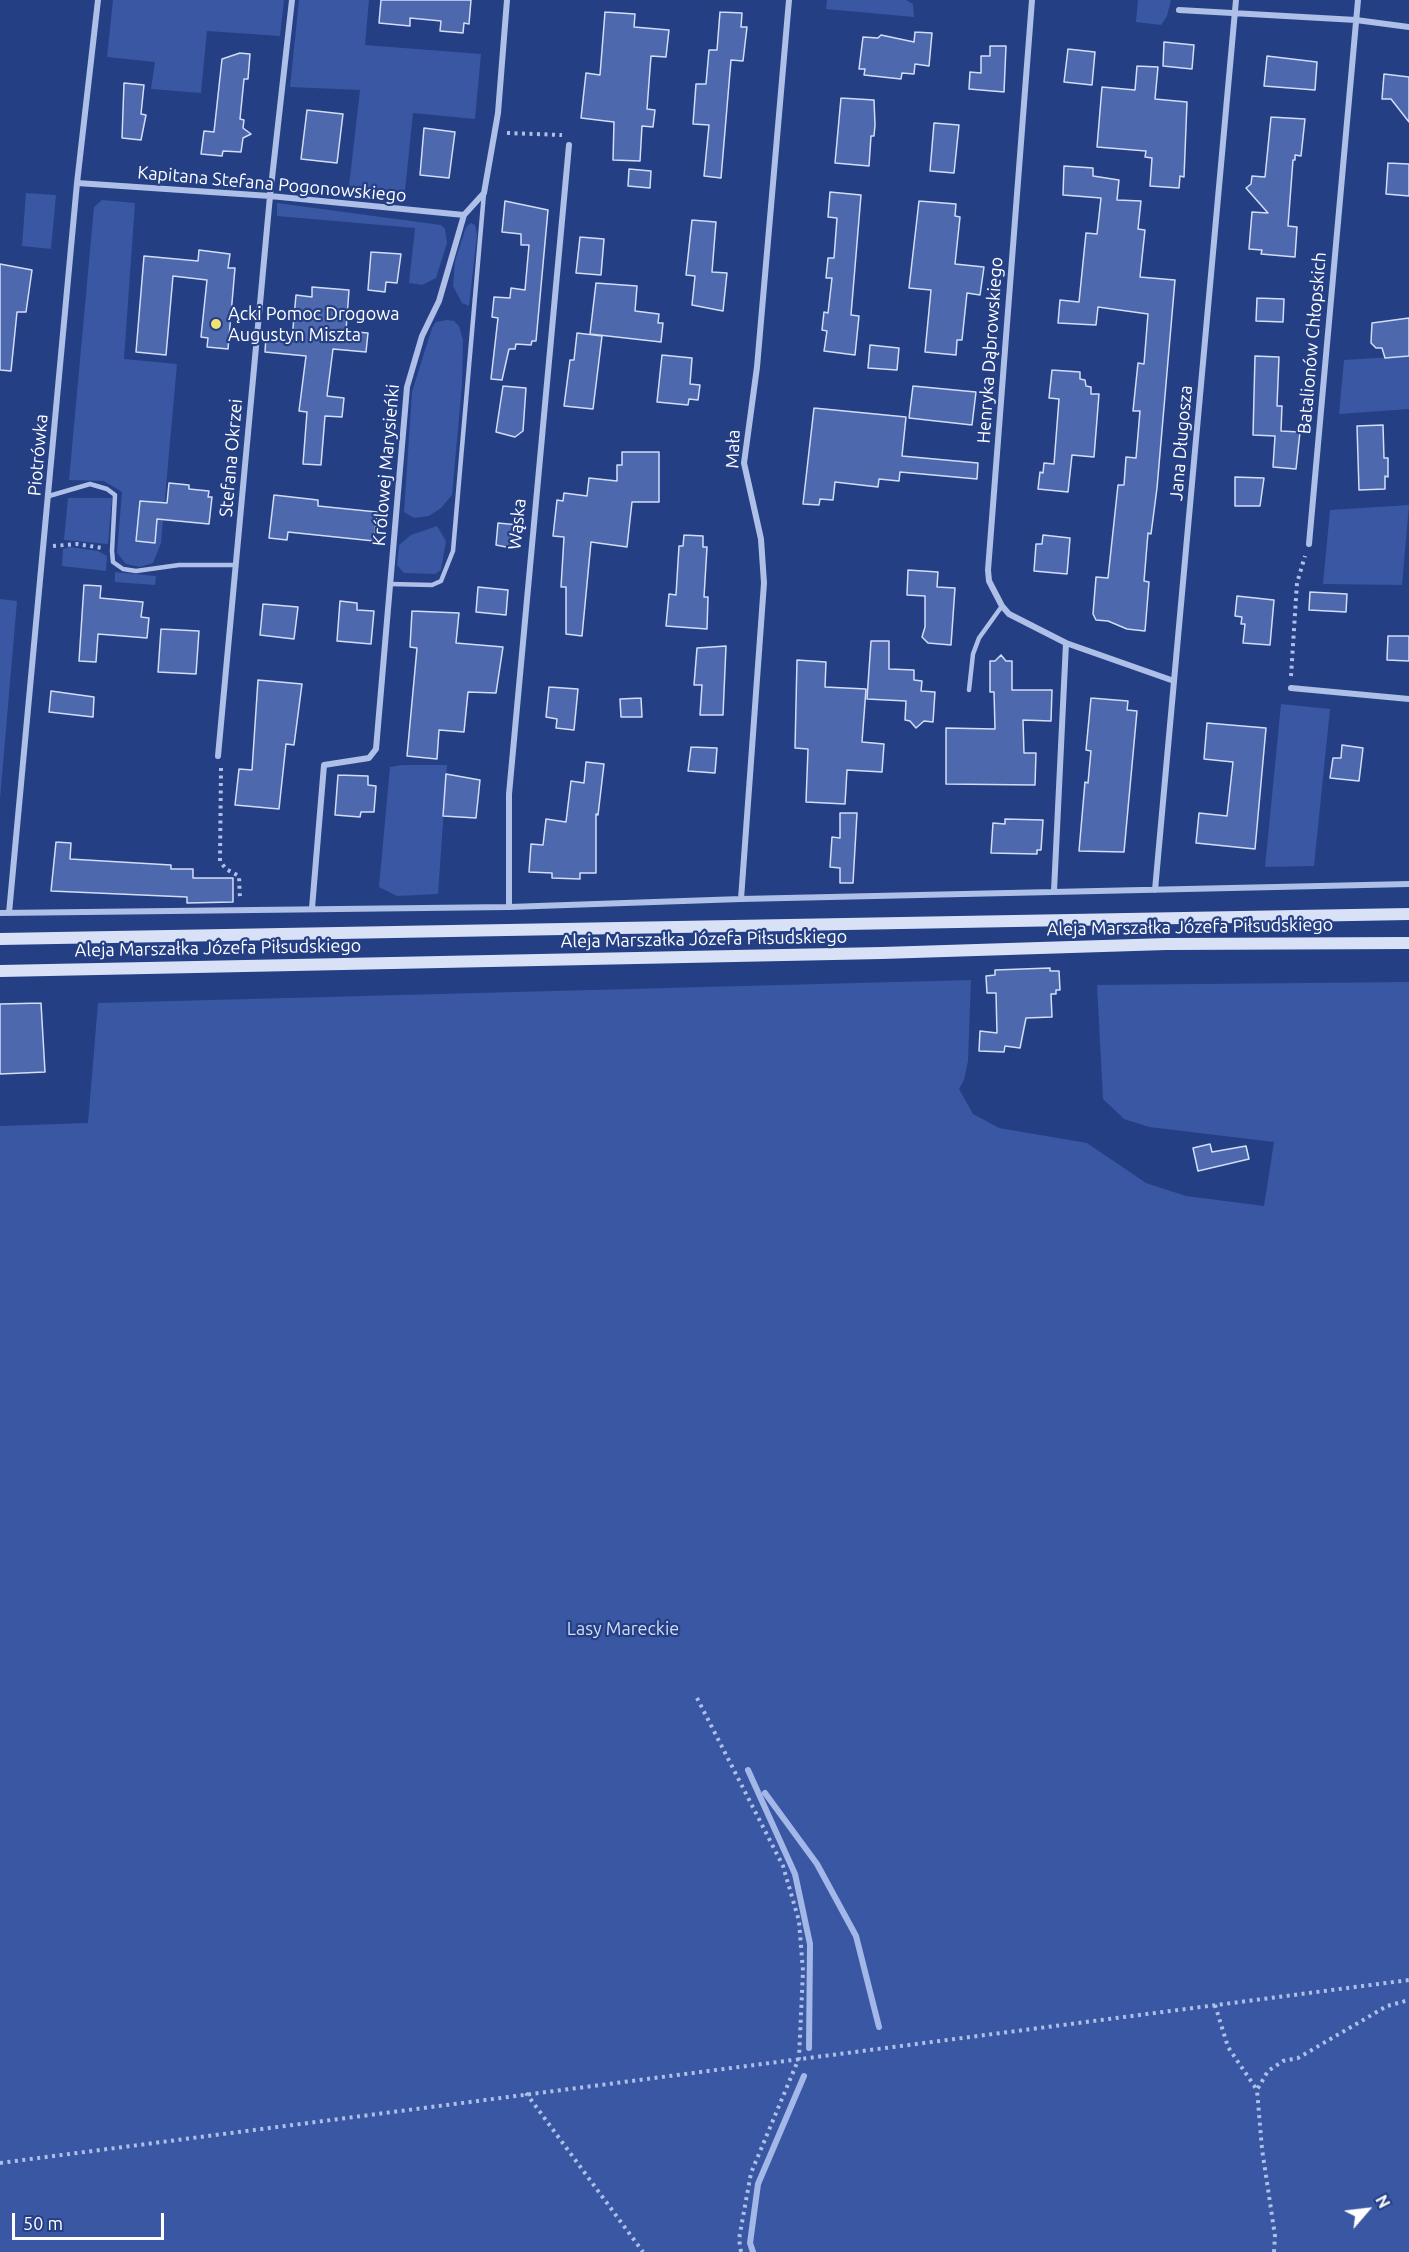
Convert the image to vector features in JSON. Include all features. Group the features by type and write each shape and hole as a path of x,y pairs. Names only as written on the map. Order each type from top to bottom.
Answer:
{"main road":[{"name":"Aleja Marszałka Józefa Piłsudskiego","path":"0,939 1409,914"},
{"name":"Aleja Marszałka Józefa Piłsudskiego","path":"0,970 882,953 1166,944 1409,943"}],"street":[{"name":"Piotrówka","path":"9,913 77,183 98,0"},
{"name":"Stefana Okrzei","path":"218,756 270,196 292,0"},
{"path":"484,193 494,132 507,0"},
{"name":"Mała","path":"741,898 764,583 761,539 744,463 757,367 789,0"},
{"name":"Henryka Dąbrowskiego","path":"1002,606 989,581 988,570 1032,0"},
{"name":"Jana Długosza","path":"1155,890 1236,0"},
{"name":"Batalionów Chłopskich","path":"1309,544 1358,0"},
{"path":"1179,10 1356,20 1409,27"},
{"name":"Wąska","path":"509,907 508,794 569,145"},
{"name":"Kapitana Stefana Pogonowskiego","path":"77,183 270,196 464,215"},
{"name":"Królowej Marysieńki","path":"312,908 324,765 369,758 376,749 407,387 422,336 439,301 464,215 484,193"},
{"path":"1002,606 1009,614 1066,643 1174,681"},
{"path":"1054,891 1066,643"},
{"path":"1291,688 1409,699"},
{"path":"0,913 509,907 741,898 1409,884"}],"lane":[{"path":"390,584 432,585 441,581 453,551 484,193"},
{"path":"49,496 74,486 90,484 107,489 115,495 111,551 116,565 136,571 179,565 236,565"},
{"path":"969,690 973,654 979,638 1002,606"}],"path":[{"path":"494,132 565,135 569,145"},
{"path":"44,547 77,544 111,551"},
{"path":"1291,688 1297,583 1309,544"},
{"path":"218,756 221,766 219,861 226,870 239,876 239,909"},
{"path":"697,1698 783,1866 799,1921 803,1971 799,2058 751,2173 739,2239 741,2252"},
{"path":"0,2163 1409,1980"},
{"path":"1257,2090 1268,2072 1283,2061 1298,2058 1387,2006 1409,2000"},
{"path":"1215,2005 1228,2047 1257,2090 1262,2149 1275,2236 1274,2252"},
{"path":"526,2093 643,2252"}],"green space":[{"path":"113,0 284,0 280,36 207,31 201,93 151,89 155,62 107,57"},
{"path":"299,0 369,0 365,45 481,54 475,119 413,113 405,191 349,186 360,90 290,87"},
{"path":"827,0 906,0 913,4 914,17 826,9"},
{"path":"1138,0 1171,0 1167,16 1161,25 1136,22"},
{"path":"26,193 56,195 51,249 22,246"},
{"path":"102,200 135,203 124,359 177,364 161,543 153,563 140,567 126,564 117,553 122,492 104,481 69,480 94,207"},
{"path":"277,203 441,225 445,229 447,243 436,278 422,285 409,283 415,228 277,216"},
{"path":"471,223 475,225 477,235 469,306 462,303 453,286 455,261 466,227"},
{"path":"454,321 459,326 463,340 462,385 452,495 441,508 429,516 414,518 404,512 412,392 432,328 436,322"},
{"path":"1409,356 1409,409 1339,414 1344,360"},
{"path":"68,498 112,498 108,544 64,540"},
{"path":"1409,505 1402,585 1323,584 1330,510"},
{"path":"437,526 446,541 441,570 435,574 404,573 397,565 399,545 411,535"},
{"path":"70,547 98,551 107,556 106,571 62,566 63,549"},
{"path":"115,572 156,576 155,585 115,582"},
{"path":"0,599 17,601 0,799"},
{"path":"1281,704 1330,709 1314,866 1265,867"},
{"path":"447,765 438,894 397,896 379,887 390,767"},
{"name":"Lasy Mareckie","path":"971,980 968,1061 964,1080 959,1089 973,1114 999,1128 1087,1143 1146,1183 1186,1196 1264,1206 1274,1142 1149,1127 1124,1119 1103,1099 1097,985 1409,982 1409,2252 0,2252 0,1126 88,1123 98,1003"}],"building":[{"path":"381,0 471,0 469,24 464,23 463,33 440,31 441,21 410,18 410,26 379,23"},
{"path":"605,12 635,14 634,27 669,30 666,57 651,56 647,109 655,110 653,127 642,126 640,161 613,160 614,122 581,118 586,73 600,75"},
{"path":"720,12 742,13 741,27 747,27 743,61 731,60 721,178 704,176 709,125 693,124 696,84 706,84 709,50 717,50"},
{"path":"915,32 932,33 929,66 915,64 914,74 902,73 901,79 864,75 865,69 859,69 863,37 878,38 881,35 914,42"},
{"path":"1164,42 1194,45 1192,69 1163,66"},
{"path":"990,46 1006,46 1004,92 969,89 970,72 981,73 981,56 990,56"},
{"path":"1068,49 1095,52 1092,85 1064,82"},
{"path":"240,53 250,54 248,79 244,79 240,119 244,120 243,128 251,134 243,138 241,152 223,151 222,156 201,154 204,131 214,132 222,59"},
{"path":"1267,56 1317,62 1315,90 1264,86"},
{"path":"1137,66 1158,67 1155,99 1187,102 1184,177 1180,176 1179,188 1150,186 1152,158 1145,157 1146,151 1097,147 1102,87 1135,90"},
{"path":"1384,74 1409,77 1409,122 1391,99 1382,99"},
{"path":"124,83 144,85 141,114 146,115 141,140 122,138"},
{"path":"841,98 874,100 875,125 874,136 871,136 869,166 835,163"},
{"path":"307,110 343,114 337,163 301,159"},
{"path":"1271,117 1305,119 1301,156 1295,155 1295,160 1293,160 1288,226 1297,227 1295,257 1261,254 1262,250 1249,249 1252,212 1268,213 1246,188 1251,184 1252,176 1265,177"},
{"path":"934,123 959,125 954,173 930,171"},
{"path":"424,128 455,132 449,178 420,175"},
{"path":"1388,163 1409,164 1409,196 1386,194"},
{"path":"1064,166 1093,168 1093,176 1119,180 1117,200 1141,201 1138,229 1145,230 1140,277 1175,280 1157,488 1151,534 1148,533 1144,581 1149,582 1145,631 1127,629 1108,621 1096,620 1093,614 1096,577 1108,578 1118,485 1124,485 1126,457 1136,458 1140,411 1133,411 1138,363 1144,364 1148,314 1098,307 1096,325 1058,323 1060,300 1079,302 1086,233 1097,234 1101,198 1063,195"},
{"path":"629,169 651,171 650,188 628,186"},
{"path":"830,192 861,195 851,315 859,316 855,355 824,351 827,331 822,330 824,312 828,313 832,278 826,278 828,258 834,258 837,218 828,217"},
{"path":"505,201 548,210 536,341 532,341 531,345 516,344 515,349 509,349 502,380 491,379 498,318 492,317 494,297 510,298 511,288 525,290 529,245 521,245 521,234 502,232"},
{"path":"919,201 956,204 955,216 960,217 955,264 984,267 980,295 967,293 962,340 957,340 956,355 925,352 931,290 909,288"},
{"path":"692,220 716,222 712,272 727,273 723,311 692,305 695,276 686,275"},
{"path":"580,237 604,239 601,275 576,273"},
{"path":"199,250 230,254 228,268 235,268 228,349 207,347 208,338 201,337 207,280 173,276 166,355 136,352 144,256 198,261"},
{"path":"371,252 401,254 397,283 386,282 385,292 368,290"},
{"path":"0,264 32,270 26,312 17,312 11,371 0,370"},
{"path":"596,283 637,286 635,311 659,314 658,323 663,323 661,342 590,334"},
{"path":"312,287 349,290 346,331 368,333 366,352 333,349 327,396 344,398 342,417 325,416 321,465 303,464 307,412 299,411 306,356 265,352 266,337 292,339 296,295 312,297"},
{"path":"1257,298 1284,299 1283,322 1256,321"},
{"path":"1409,318 1409,356 1385,358 1382,348 1376,348 1371,343 1372,323"},
{"path":"577,333 602,336 593,409 564,406 570,360 574,360"},
{"path":"870,345 899,348 897,370 868,368"},
{"path":"662,355 692,358 690,384 700,385 698,400 689,399 688,405 657,402"},
{"path":"1255,356 1279,357 1277,406 1282,406 1281,431 1300,432 1296,469 1273,467 1275,436 1253,435"},
{"path":"1052,370 1080,372 1080,379 1085,380 1086,386 1091,387 1091,394 1099,394 1094,457 1072,455 1068,492 1038,489 1040,472 1043,473 1044,463 1054,464 1059,399 1049,398"},
{"path":"503,386 526,388 523,431 515,437 496,432"},
{"path":"913,386 976,392 972,425 909,418"},
{"path":"814,408 906,417 902,456 978,463 977,479 900,472 899,481 879,479 878,487 835,482 833,500 820,499 819,505 803,504"},
{"path":"1383,425 1384,458 1388,458 1388,477 1385,476 1385,489 1359,490 1357,426"},
{"path":"622,452 659,452 659,502 632,502 627,547 591,542 582,636 566,634 566,587 561,587 564,537 553,536 557,500 563,501 564,493 587,496 589,478 617,481 617,465 622,465"},
{"path":"1235,477 1264,478 1260,506 1235,506"},
{"path":"169,483 189,485 189,489 209,491 208,497 212,497 209,524 157,519 155,543 136,541 140,501 167,503"},
{"path":"274,495 318,500 318,506 377,512 374,541 288,532 287,540 269,538"},
{"path":"498,523 519,525 516,549 496,545"},
{"path":"684,535 703,536 703,547 707,547 704,597 708,597 707,629 666,626 669,594 676,595 679,546 683,546"},
{"path":"1043,535 1070,538 1067,574 1034,571 1036,544 1042,544"},
{"path":"908,570 938,572 937,587 955,588 951,645 928,643 922,637 925,627 925,596 907,595"},
{"path":"84,585 101,586 100,598 143,602 141,617 149,618 147,638 98,634 96,662 79,661"},
{"path":"478,587 508,590 506,615 476,612"},
{"path":"1310,592 1347,594 1346,612 1309,610"},
{"path":"1237,596 1274,600 1270,645 1243,643 1245,624 1241,624 1242,617 1235,616"},
{"path":"340,601 357,603 357,610 374,611 371,644 337,641"},
{"path":"263,604 298,607 294,639 260,635"},
{"path":"412,611 459,613 456,643 503,647 496,693 468,692 464,732 439,730 437,759 407,756 417,648 410,647"},
{"path":"161,629 199,631 196,674 158,672"},
{"path":"1388,636 1409,636 1409,661 1387,660"},
{"path":"871,641 889,641 889,669 914,670 914,680 922,681 921,691 935,692 933,722 924,721 916,728 910,721 905,720 906,701 867,699"},
{"path":"726,646 723,715 700,715 702,685 694,685 697,648"},
{"path":"1001,655 1006,661 1012,661 1012,690 1052,690 1051,721 1023,720 1024,753 1036,753 1035,785 946,784 946,728 995,729 994,692 990,692 990,661 995,661"},
{"path":"797,660 826,662 825,687 866,689 862,742 884,744 882,772 847,770 845,804 806,802 808,749 795,748"},
{"path":"258,680 302,684 294,745 286,744 279,809 235,805 239,769 252,770"},
{"path":"549,687 578,689 574,730 556,728 557,719 546,717"},
{"path":"51,691 94,697 93,717 49,712"},
{"path":"641,698 642,717 621,717 620,699"},
{"path":"1091,698 1128,701 1127,710 1137,711 1124,852 1079,851 1085,782 1088,783 1091,751 1086,750"},
{"path":"1207,723 1266,728 1255,849 1196,843 1199,813 1227,816 1233,762 1204,759"},
{"path":"1342,745 1363,748 1359,781 1330,778 1333,758 1341,758"},
{"path":"691,747 717,748 715,773 688,771"},
{"path":"586,762 604,764 598,815 596,814 596,873 580,873 580,879 552,878 552,873 529,872 531,844 543,845 546,819 566,822 571,781 584,783"},
{"path":"446,774 480,780 476,818 443,816"},
{"path":"338,775 368,776 368,785 376,786 374,812 361,812 360,817 335,815"},
{"path":"840,813 857,813 853,883 840,883 840,868 830,867 832,837 840,838"},
{"path":"1005,819 1043,820 1041,850 1037,850 1037,854 991,853 993,823 1005,824"},
{"path":"56,842 71,843 70,859 171,865 171,869 193,869 193,878 233,878 233,902 187,903 187,897 51,891"},
{"path":"1050,968 1050,971 1059,971 1060,990 1056,990 1056,994 1051,994 1052,1017 1026,1018 1020,1048 1005,1046 1004,1052 979,1051 980,1031 997,1033 996,993 987,993 986,976 995,975 995,970"},
{"path":"41,1003 45,1072 0,1074 0,1004"},
{"path":"1210,1144 1212,1152 1246,1146 1249,1159 1198,1171 1193,1148"}],"waterway":[{"path":"748,1770 795,1874 810,1944 809,2048"},
{"path":"765,1793 817,1864 856,1936 879,2027"},
{"path":"753,2252 750,2243 758,2184 804,2076"}],"place":[{"name":"Ącki Pomoc Drogowa Augustyn Miszta","path":"216,324"}]}
